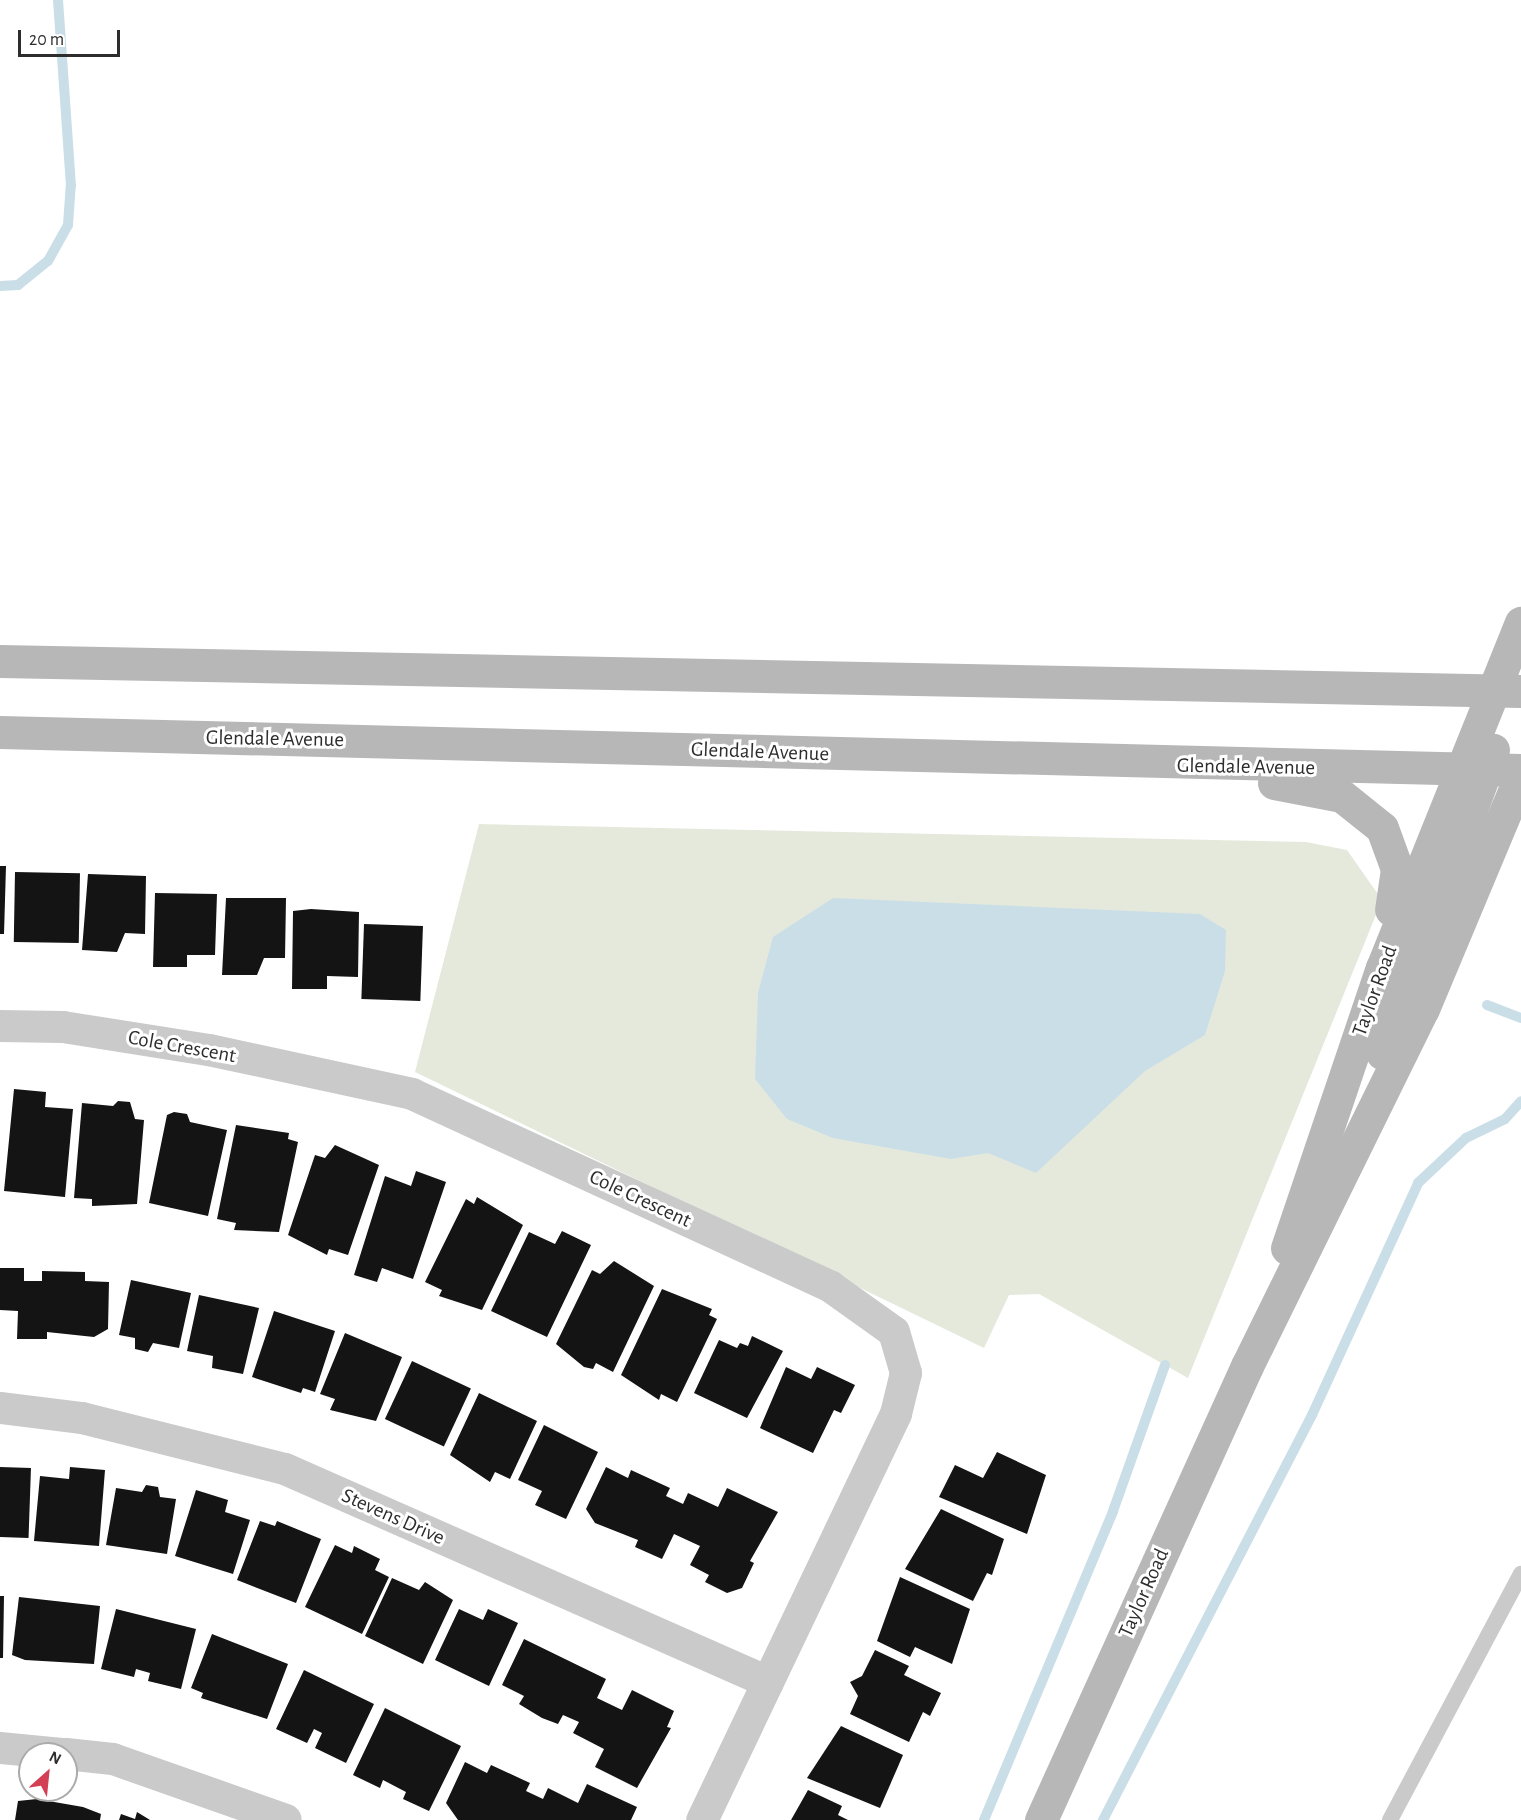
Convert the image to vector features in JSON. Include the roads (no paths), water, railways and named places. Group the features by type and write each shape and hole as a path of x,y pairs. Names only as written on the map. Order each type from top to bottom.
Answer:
{"main road":[{"name":"Taylor Road","path":"1247,1366 1382,968 1509,691 1521,623"},
{"path":"0,661 1509,691"},
{"name":"Glendale Avenue","path":"0,732 1181,766 1521,770"},
{"path":"1181,766 1342,796 1382,828 1397,868 1382,968"},
{"path":"1334,1193 1474,769"},
{"name":"Taylor Road","path":"1041,1820 1247,1366 1423,1009 1521,775"}],"street":[{"name":"Cole Crescent","path":"0,1026 63,1027 209,1050 412,1094 831,1287 894,1332 906,1373 896,1414 702,1820"},
{"name":"Stevens Drive","path":"0,1408 82,1418 285,1469 768,1682"},
{"path":"0,1748 18,1750"},
{"path":"78,1755 113,1759 286,1820"}],"lane":[{"path":"1390,1820 1521,1574"}],"water":[{"path":"833,898 1200,914 1226,930 1225,971 1205,1035 1145,1071 1036,1173 988,1153 951,1159 833,1138 787,1119 755,1079 758,993 773,937"}],"waterway":[{"path":"0,286 18,285 48,261 68,225 71,186 58,0"},
{"path":"1487,1005 1521,1018"},
{"path":"1103,1820 1312,1415 1418,1183 1466,1138 1505,1119 1521,1101"},
{"path":"984,1820 1113,1511 1165,1365"}]}
